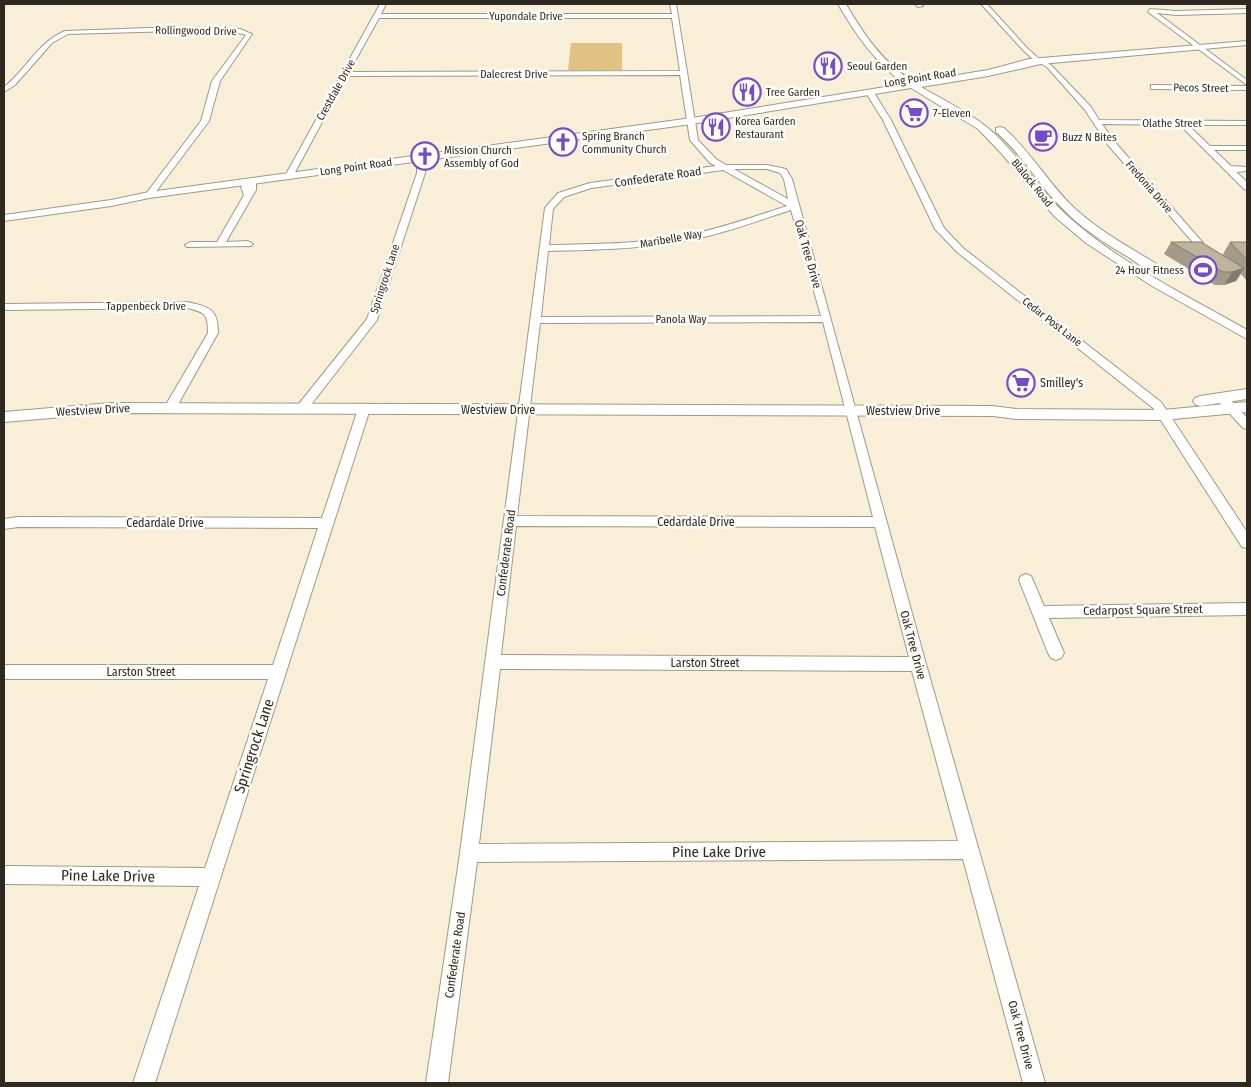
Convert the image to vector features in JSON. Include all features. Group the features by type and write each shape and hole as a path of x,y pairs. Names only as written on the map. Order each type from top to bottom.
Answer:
{"main road":[{"name":"Blalock Road","path":"842,4 866,44 887,67 916,82 1018,146 1066,205 1107,239 1247,322"},
{"path":"852,20 865,20"},
{"name":"Long Point Road","path":"800,103 811,98 988,73 1041,61 1247,43"},
{"path":"866,44 880,44"},
{"name":"Blalock Road","path":"889,54 916,82"},
{"name":"Long Point Road","path":"4,212 248,182 692,121 870,93 916,82"},
{"name":"Blalock Road","path":"986,125 1050,206 1069,225 1126,265 1247,335"},
{"path":"1022,172 1039,172"},
{"name":"Long Point Road","path":"4,218 110,203 149,195"},
{"path":"1093,243 1107,239"},
{"path":"1176,294 1192,291"},
{"name":"Westview Drive","path":"1160,410 1247,394"},
{"name":"Westview Drive","path":"4,417 110,408 993,411 1016,414 1240,408"}],"street":[{"name":"Crestdale Drive","path":"289,176 383,4"},
{"name":"Oak Tree Drive","path":"673,4 694,140 713,161 727,167 794,206"},
{"name":"Fredonia Drive","path":"984,4 1025,50 1049,66 1088,108 1111,143 1200,245"},
{"path":"1142,8 1150,11 1176,13 1247,11"},
{"path":"1150,11 1247,83"},
{"name":"Yupondale Drive","path":"377,16 523,13 675,16"},
{"name":"Rollingwood Drive","path":"4,90 16,82 54,38 67,32 177,29 240,31 249,34 216,81 205,121 149,195"},
{"name":"Dalecrest Drive","path":"344,74 684,74"},
{"name":"Pecos Street","path":"1154,87 1247,88"},
{"name":"Cedar Post Lane","path":"870,93 887,120 940,229 960,250 1160,410 1247,543"},
{"name":"Olathe Street","path":"1097,122 1247,123"},
{"path":"1182,123 1247,187"},
{"path":"1208,148 1247,148"},
{"name":"Springrock Lane","path":"302,408 372,320 421,173 420,158"},
{"name":"Oak Tree Drive","path":"727,167 767,167 783,171 788,179 852,411 918,664 1034,1083"},
{"name":"Confederate Road","path":"437,1083 469,854 549,208 561,195 590,186 727,167"},
{"path":"1229,169 1247,169"},
{"path":"220,244 252,190 253,185 248,182"},
{"name":"Maribelle Way","path":"544,248 624,246 682,239 739,224 794,206"},
{"path":"190,245 248,244"},
{"name":"Tappenbeck Drive","path":"4,307 187,305 204,310 214,319 212,333 170,408"},
{"name":"Panola Way","path":"535,320 827,319"},
{"path":"1222,398 1240,408 1247,424"},
{"name":"Springrock Lane","path":"144,1083 364,408"},
{"name":"Cedardale Drive","path":"510,521 881,522"},
{"name":"Cedardale Drive","path":"4,524 18,522 327,523"},
{"path":"1026,580 1056,653"},
{"name":"Cedarpost Square Street","path":"1039,612 1247,609"},
{"name":"Larston Street","path":"493,662 918,664"},
{"name":"Larston Street","path":"4,672 278,672"},
{"name":"Pine Lake Drive","path":"469,854 970,850"},
{"name":"Pine Lake Drive","path":"4,875 212,878"}],"shaded area":[{"path":"571,43 622,43 622,70 568,70"}],"building":[{"path":"1171,242 1201,242 1244,268 1232,272 1223,272"},
{"path":"1230,242 1247,242 1247,260"}],"place":[{"name":"Seoul Garden","path":"828,66"},
{"name":"Tree Garden","path":"747,92"},
{"name":"7-Eleven","path":"914,113"},
{"name":"Korea Garden Restaurant","path":"716,127"},
{"name":"Buzz N Bites","path":"1043,137"},
{"name":"Spring Branch Community Church","path":"563,142"},
{"name":"Mission Church Assembly of God","path":"425,156"},
{"name":"24 Hour Fitness","path":"1203,270"},
{"name":"Smilley's","path":"1021,383"}]}
